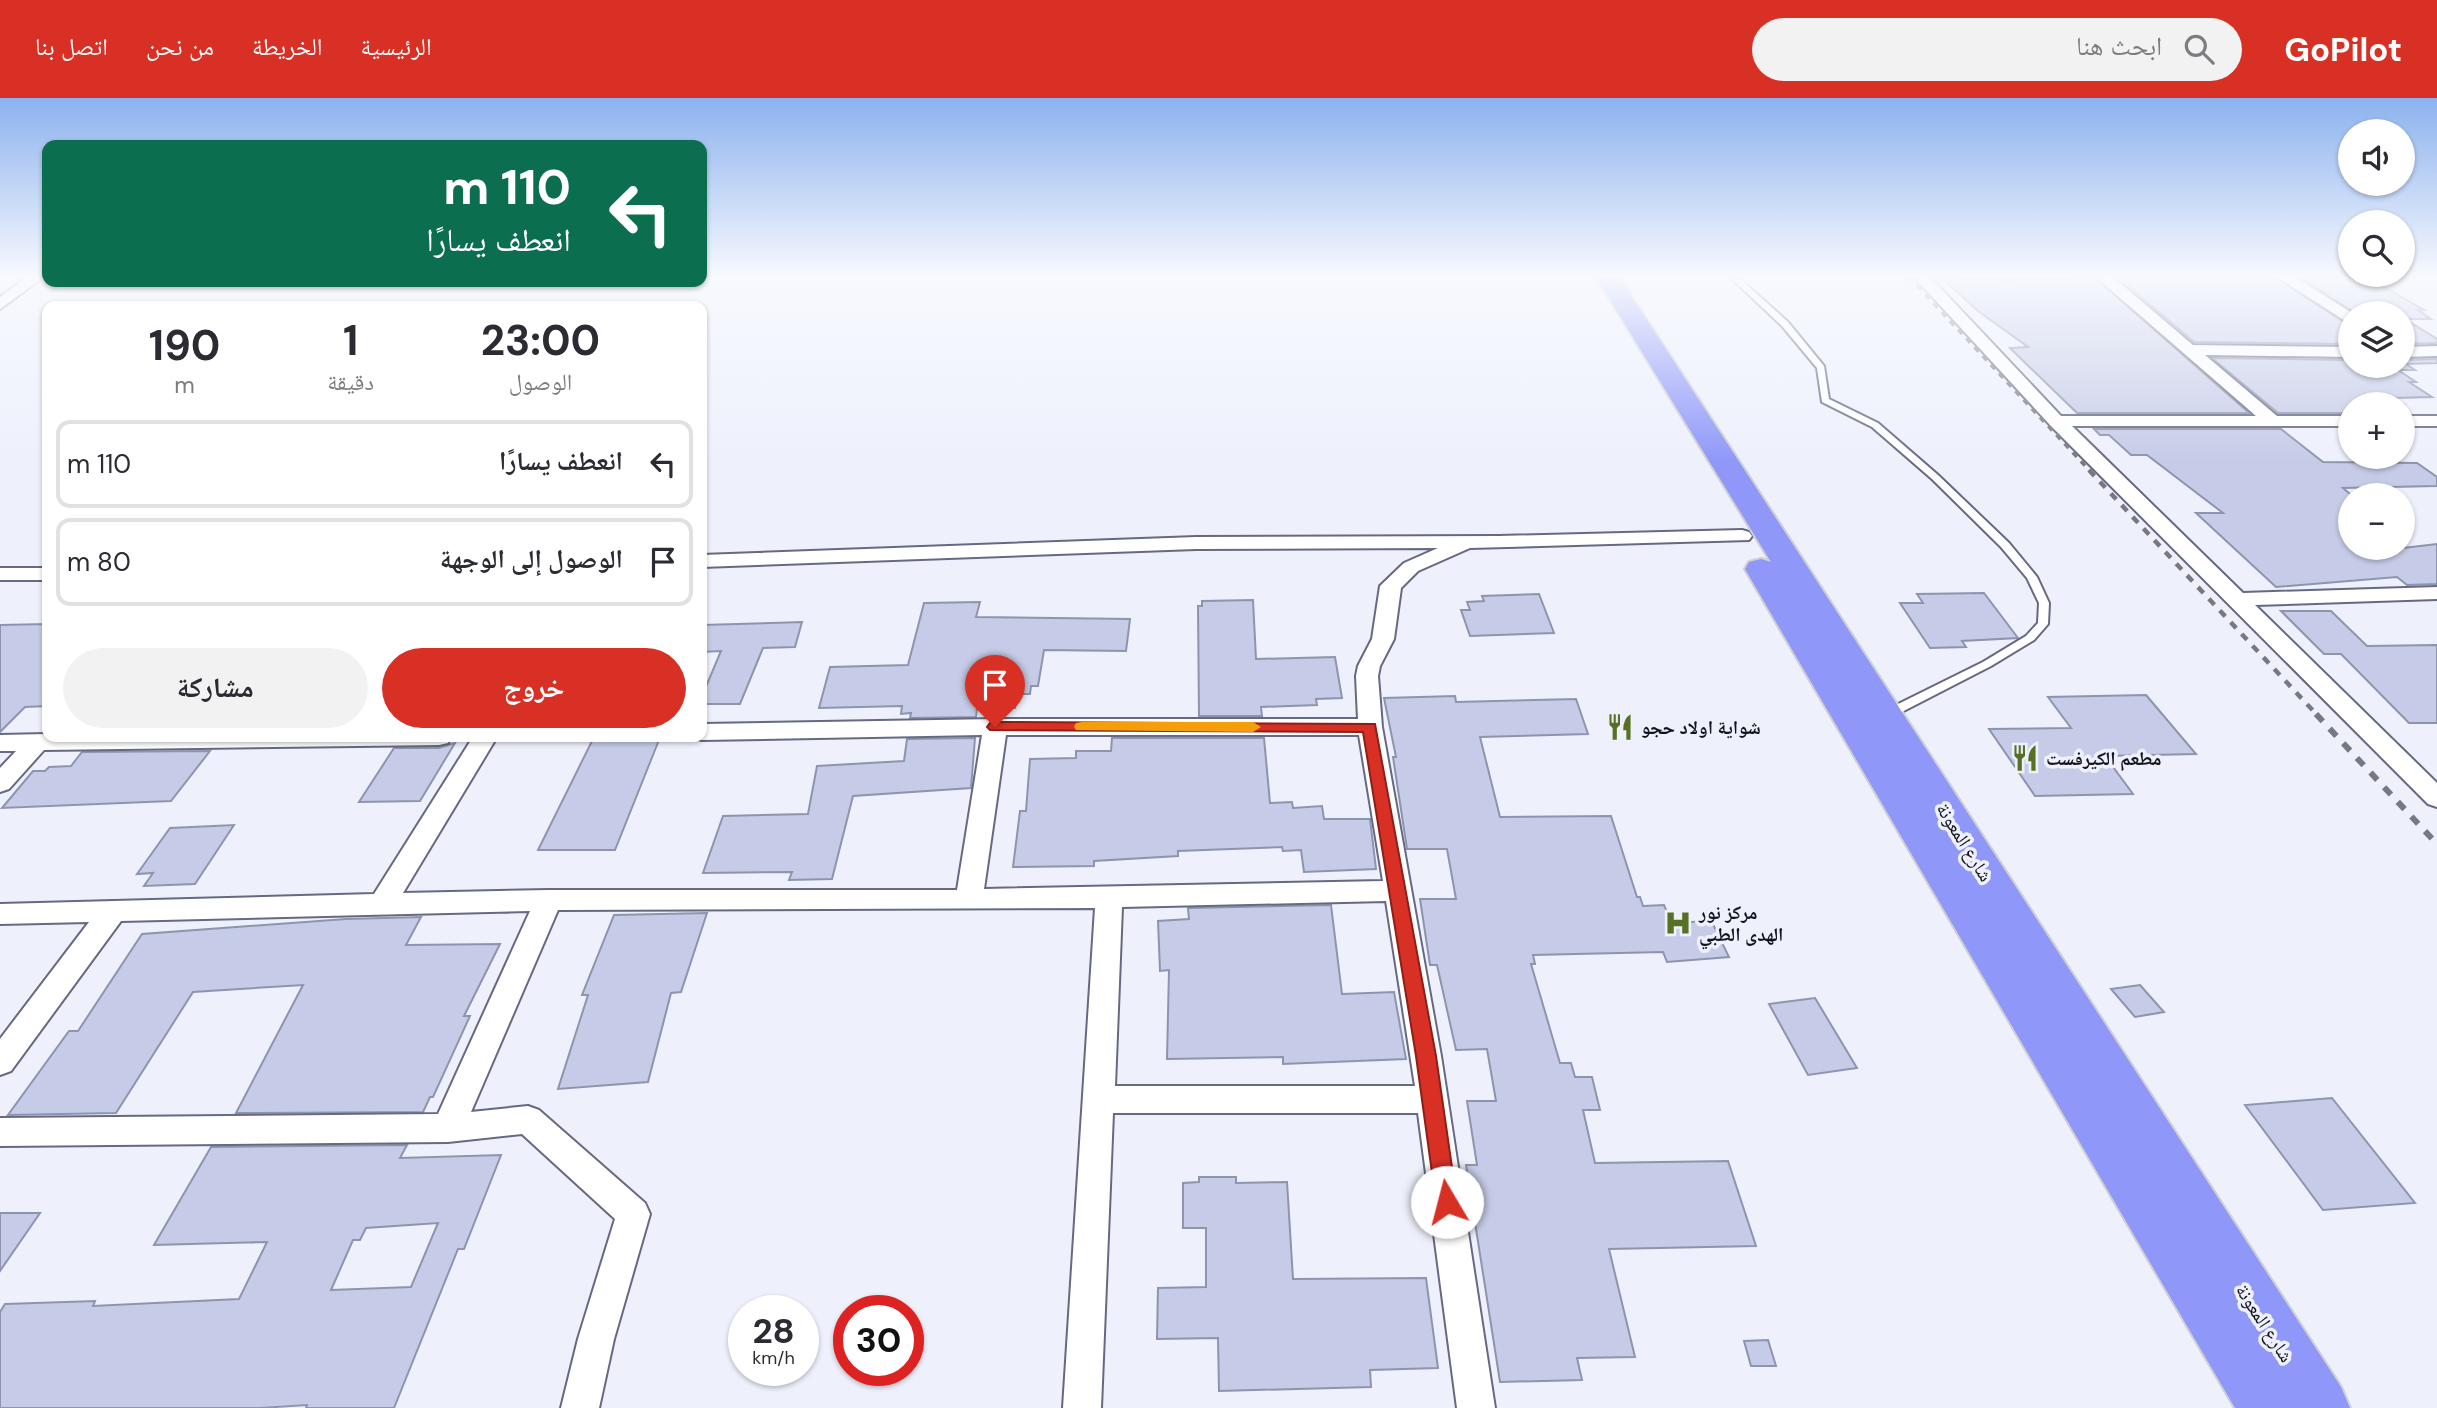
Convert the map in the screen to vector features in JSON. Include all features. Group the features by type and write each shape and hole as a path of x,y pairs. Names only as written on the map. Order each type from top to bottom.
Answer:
{"highway":[{"name":"شارع المعونة","path":"1619,338 1742,536 2268,1408"},
{"name":"شارع المعونة","path":"1644,338 2320,1408"}],"street":[{"path":"1978,338 2056,421 2236,600 2427,777 2437,798"},
{"path":"2175,338 2273,421"},
{"path":"2190,350 2338,352"},
{"path":"2415,352 2437,351"},
{"path":"2056,421 2338,421"},
{"path":"2415,421 2437,421"},
{"path":"707,561 1196,543 1437,540 1472,543 1742,536"},
{"path":"1472,543 1423,560 1404,571 1391,586 1383,639 1369,666 1367,676 1370,727 1432,1100 1476,1408"},
{"path":"0,574 42,573"},
{"path":"2236,600 2437,593"},
{"path":"707,732 995,727 1370,727"},
{"path":"969,900 995,727"},
{"path":"0,783 38,742"},
{"path":"0,743 42,742"},
{"path":"383,903 482,742"},
{"path":"0,914 549,900 969,900 1398,891"},
{"path":"1082,1408 1109,897"},
{"path":"448,1128 549,900"},
{"path":"0,1062 113,911"},
{"path":"1099,1100 1432,1100"},
{"path":"0,1132 448,1128 528,1121 633,1214 596,1339 580,1408"}],"lane":[{"path":"1797,338 1821,368 1825,400 1875,425 1935,477 2005,545 2032,577 2044,603 2043,624 2030,638 1987,664 1885,716"}],"building":[{"path":"2016,338 2164,338 2249,413 2077,413 2010,348 2028,347"},
{"path":"2189,338 2338,338 2338,344 2194,342"},
{"path":"2415,338 2436,338 2437,343 2415,344"},
{"path":"2212,358 2338,360 2338,378 2410,378 2416,382 2409,382 2432,397 2415,397 2415,392 2338,392 2338,413 2278,413"},
{"path":"2437,359 2437,363 2415,364 2415,360"},
{"path":"2094,429 2281,429 2323,462 2338,462 2338,469 2415,469 2417,463 2437,477 2437,486 2415,486 2415,483 2338,483 2338,560 2415,560 2415,547 2437,544 2437,584 2407,585 2397,577 2276,587 2196,513 2223,513 2147,455 2131,455 2109,435 2100,435"},
{"path":"1984,593 2018,638 1962,641 1966,647 1930,648 1900,603 1923,603 1917,594"},
{"path":"1539,594 1554,633 1470,636 1461,610 1470,610 1467,602 1484,601 1482,596"},
{"path":"1253,600 1256,659 1335,657 1342,698 1316,699 1317,705 1261,707 1262,716 1199,716 1198,606 1202,606 1202,601"},
{"path":"980,602 976,617 1130,619 1126,651 1044,650 1038,686 1031,686 1030,694 1018,694 1015,708 977,708 976,717 910,718 911,713 901,714 902,706 819,708 830,667 908,665 924,603"},
{"path":"2281,611 2331,611 2367,646 2437,645 2437,723 2409,723 2341,654 2324,654"},
{"path":"802,622 795,647 763,648 740,704 707,704 707,684 721,651 707,652 707,625"},
{"path":"42,624 42,706 25,707 0,732 0,625"},
{"path":"2146,695 2196,754 2105,756 2133,794 2035,796 1989,729 2071,728 2048,697"},
{"path":"1455,696 1456,702 1576,699 1588,734 1480,737 1500,817 1611,816 1637,897 1640,897 1643,906 1664,905 1672,924 1711,920 1729,957 1667,962 1663,952 1533,955 1535,964 1531,964 1560,1063 1571,1063 1575,1077 1592,1077 1600,1110 1583,1110 1595,1163 1728,1161 1756,1246 1609,1249 1635,1357 1577,1358 1582,1380 1500,1382 1466,1165 1477,1165 1467,1101 1496,1101 1487,1049 1456,1050 1437,965 1430,965 1420,899 1456,899 1447,849 1407,849 1393,757 1396,757 1384,698"},
{"path":"975,738 971,788 853,796 832,879 789,880 792,872 703,873 723,816 808,814 817,766 904,761 907,739"},
{"path":"1112,738 1264,738 1270,803 1292,802 1293,808 1322,806 1324,819 1370,819 1376,869 1304,872 1301,850 1283,851 1282,847 1178,851 1178,856 1094,861 1094,866 1013,867 1020,811 1026,811 1030,759 1076,758 1076,751 1111,751"},
{"path":"592,742 658,742 615,850 538,850"},
{"path":"455,743 420,801 359,802 394,748 439,748"},
{"path":"210,751 171,801 2,808 33,771 71,766 82,752"},
{"path":"234,825 195,884 144,886 153,873 137,874 170,828"},
{"path":"1331,905 1342,994 1394,992 1406,1059 1283,1064 1283,1057 1167,1059 1169,970 1160,971 1158,921 1189,919 1188,908"},
{"path":"707,913 681,992 671,993 648,1082 558,1089 588,995 582,995 614,915"},
{"path":"421,917 406,945 500,944 464,1016 470,1016 433,1097 430,1097 423,1112 236,1113 303,985 193,992 116,1113 8,1115 69,1031 78,1031 142,934 346,919"},
{"path":"2140,985 2164,1012 2135,1017 2111,989"},
{"path":"1815,998 1857,1068 1808,1075 1769,1004"},
{"path":"2332,1098 2415,1203 2323,1210 2245,1105"},
{"path":"407,1145 400,1158 501,1155 464,1249 458,1249 394,1408 306,1408 307,1405 260,1408 0,1408 0,1312 5,1304 95,1301 93,1306 239,1299 267,1242 154,1245 211,1147","holes":["438,1223 411,1287 331,1290 353,1240 360,1240 366,1228"]},
{"path":"1199,1177 1236,1177 1236,1183 1287,1182 1293,1279 1426,1278 1438,1368 1370,1370 1371,1387 1219,1391 1218,1338 1157,1339 1158,1288 1206,1287 1206,1228 1183,1228 1183,1183 1199,1182"},
{"path":"0,1213 40,1213 0,1271"},
{"path":"1768,1340 1776,1366 1751,1366 1744,1341"}],"railway":[{"path":"1966,338 2091,472"},
{"path":"2089,470 2318,716"},
{"path":"2316,714 2437,844"}],"slow traffic":[{"path":"1082,727 1253,727"}],"place":[{"name":"شواية اولاد حجو","path":"1620,727"},
{"name":"مطعم الكيرفست","path":"2025,758"},
{"name":"مركز نور الهدى الطبي","path":"1678,923"}],"route":[{"path":"995,727 1370,727 1426,1056 1447,1202"}]}
